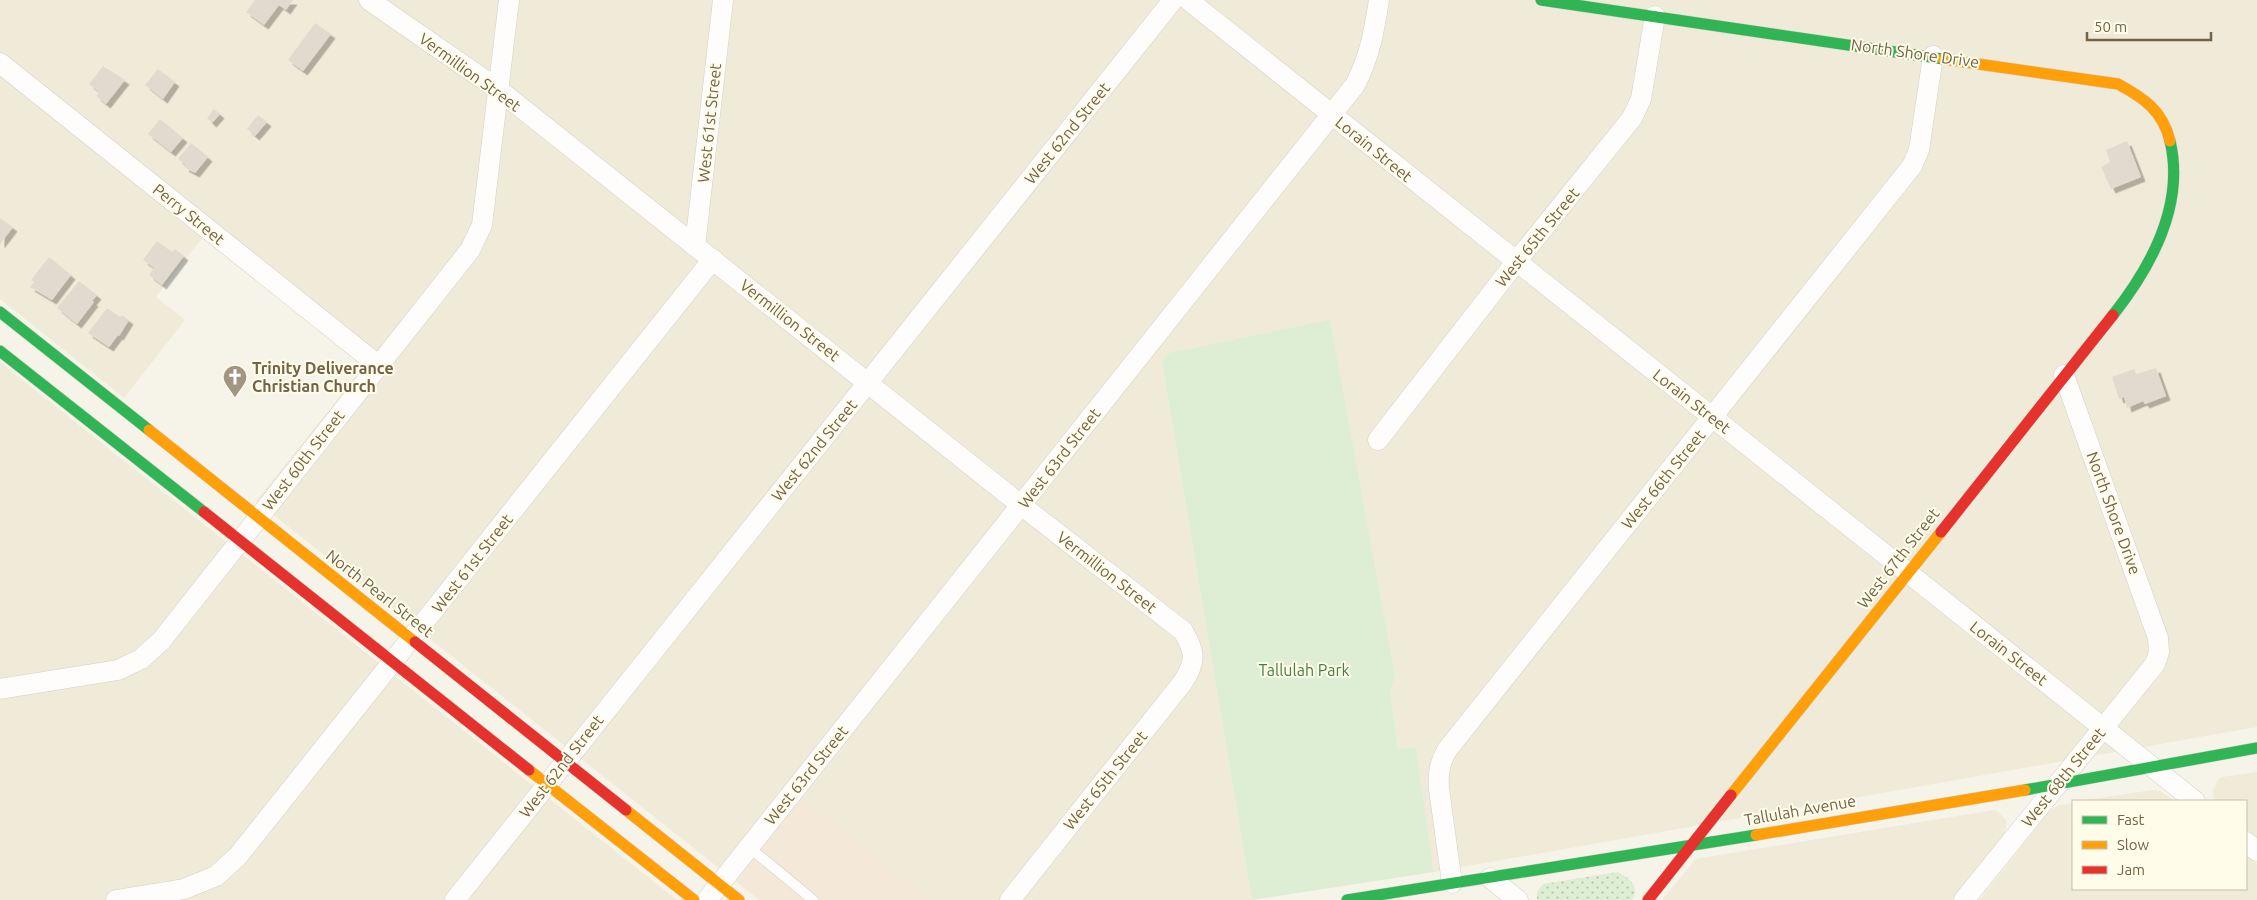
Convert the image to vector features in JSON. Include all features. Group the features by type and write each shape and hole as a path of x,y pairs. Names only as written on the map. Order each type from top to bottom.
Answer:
{"street":[{"name":"Vermillion Street","path":"369,0 499,90 1021,505 1183,631 1191,644 1194,656"},
{"name":"West 60th Street","path":"0,689 118,670 141,659 160,641 470,250 482,225 509,0"},
{"name":"West 61st Street","path":"695,246 722,0"},
{"name":"West 62nd Street","path":"455,900 1173,0"},
{"name":"Lorain Street","path":"1188,0 2194,800"},
{"name":"West 63rd Street","path":"706,900 1355,85 1366,64 1372,42 1379,0"},
{"name":"North Shore Drive","path":"1541,0 2118,84 2142,96 2160,114 2171,136 2174,159 2172,189 2162,229"},
{"name":"West 65th Street","path":"1378,440 1516,262 1632,118 1641,99 1655,16"},
{"name":"West 66th Street","path":"1452,883 1438,774 1441,761 1447,750 1912,166 1919,150 1933,56"},
{"name":"Perry Street","path":"0,63 378,365"},
{"name":"West 67th Street","path":"1648,900 2125,300 2148,264 2162,229"},
{"name":"West 61st Street","path":"116,900 184,889 216,876 238,856 713,260"},
{"name":"North Pearl Street","path":"0,312 739,900"},
{"path":"19,366 38,342"},
{"path":"0,351 694,900"},
{"name":"North Shore Drive","path":"2064,375 2158,638 2159,652"},
{"name":"West 68th Street","path":"1964,900 2155,664 2159,652"},
{"name":"West 65th Street","path":"1010,900 1183,682 1191,670 1194,656"},
{"name":"Tallulah Avenue","path":"1347,900 1691,846 1764,832 2153,768 2257,748"},
{"path":"2247,843 2257,851"},
{"path":"1490,878 1518,900"}],"lane":[{"path":"749,847 813,900"}],"shaded area":[{"path":"0,0 2257,0 2257,727 1434,872 1416,747 1398,749 1390,692 1395,677 1162,362 1252,900 930,900 801,797 734,880 256,501 365,365 203,237 156,297 185,320 124,398 0,299"},
{"path":"0,362 677,900 0,900"},
{"path":"2257,772 2257,839 2247,831 2247,800 2214,800 2213,790 2218,780 2222,777"},
{"path":"2152,790 2160,791 2174,800 2088,800"},
{"path":"801,797 930,900 759,900 734,880"},
{"path":"2072,803 2072,890 2247,890 2247,856 2257,864 2257,900 1979,900 2049,812 2059,805"},
{"path":"1994,810 2006,820 2004,835 1952,900 1662,900 1696,859"}],"green space":[{"name":"Tallulah Park","path":"1330,320 1395,677 1390,692 1398,749 1416,747 1434,872 1252,900 1162,362 1169,353"},
{"path":"1618,872 1626,877 1634,887 1635,891 1632,900 1537,900 1537,892 1543,884"}],"building":[{"path":"255,0 293,0 286,10 279,5 264,25 246,12"},
{"path":"315,23 331,34 303,71 288,60"},
{"path":"103,66 125,80 106,104 96,96 99,92 89,84"},
{"path":"158,69 175,82 163,99 145,85"},
{"path":"214,109 220,114 212,123 207,118"},
{"path":"258,115 267,122 255,136 247,129"},
{"path":"160,119 183,138 171,152 148,134"},
{"path":"2127,141 2141,177 2111,189 2101,167 2110,162 2106,150"},
{"path":"191,143 208,157 195,173 184,167 186,165 178,159"},
{"path":"0,218 13,227 0,244"},
{"path":"157,241 172,252 175,249 184,256 162,285 149,275 154,268 143,260"},
{"path":"49,257 71,275 52,300 30,287 34,282 31,280"},
{"path":"79,281 97,295 92,301 94,302 77,324 57,308"},
{"path":"107,308 120,317 122,315 129,320 109,347 88,333"},
{"path":"2156,368 2166,396 2145,404 2143,401 2127,408 2124,397 2119,399 2112,377 2134,369 2136,374"}],"traffic: fast":[{"path":"1541,0 1943,59"},
{"path":"2113,315 2152,255 2169,211 2173,188 2170,141"},
{"path":"0,312 149,430"},
{"path":"0,351 204,512"},
{"path":"2025,790 2257,748"},
{"path":"1347,900 1756,835"}],"traffic: slow":[{"path":"1943,59 2118,84 2151,106 2163,121 2170,141"},
{"path":"149,430 415,642"},
{"path":"1731,795 1941,532"},
{"path":"529,770 694,900"},
{"path":"1756,835 2025,790"},
{"path":"626,810 739,900"}],"traffic: jam":[{"path":"1941,532 2113,315"},
{"path":"204,512 529,770"},
{"path":"415,642 626,810"},
{"path":"1648,900 1731,795"}],"place":[{"name":"Trinity Deliverance Christian Church","path":"235,398"}]}
